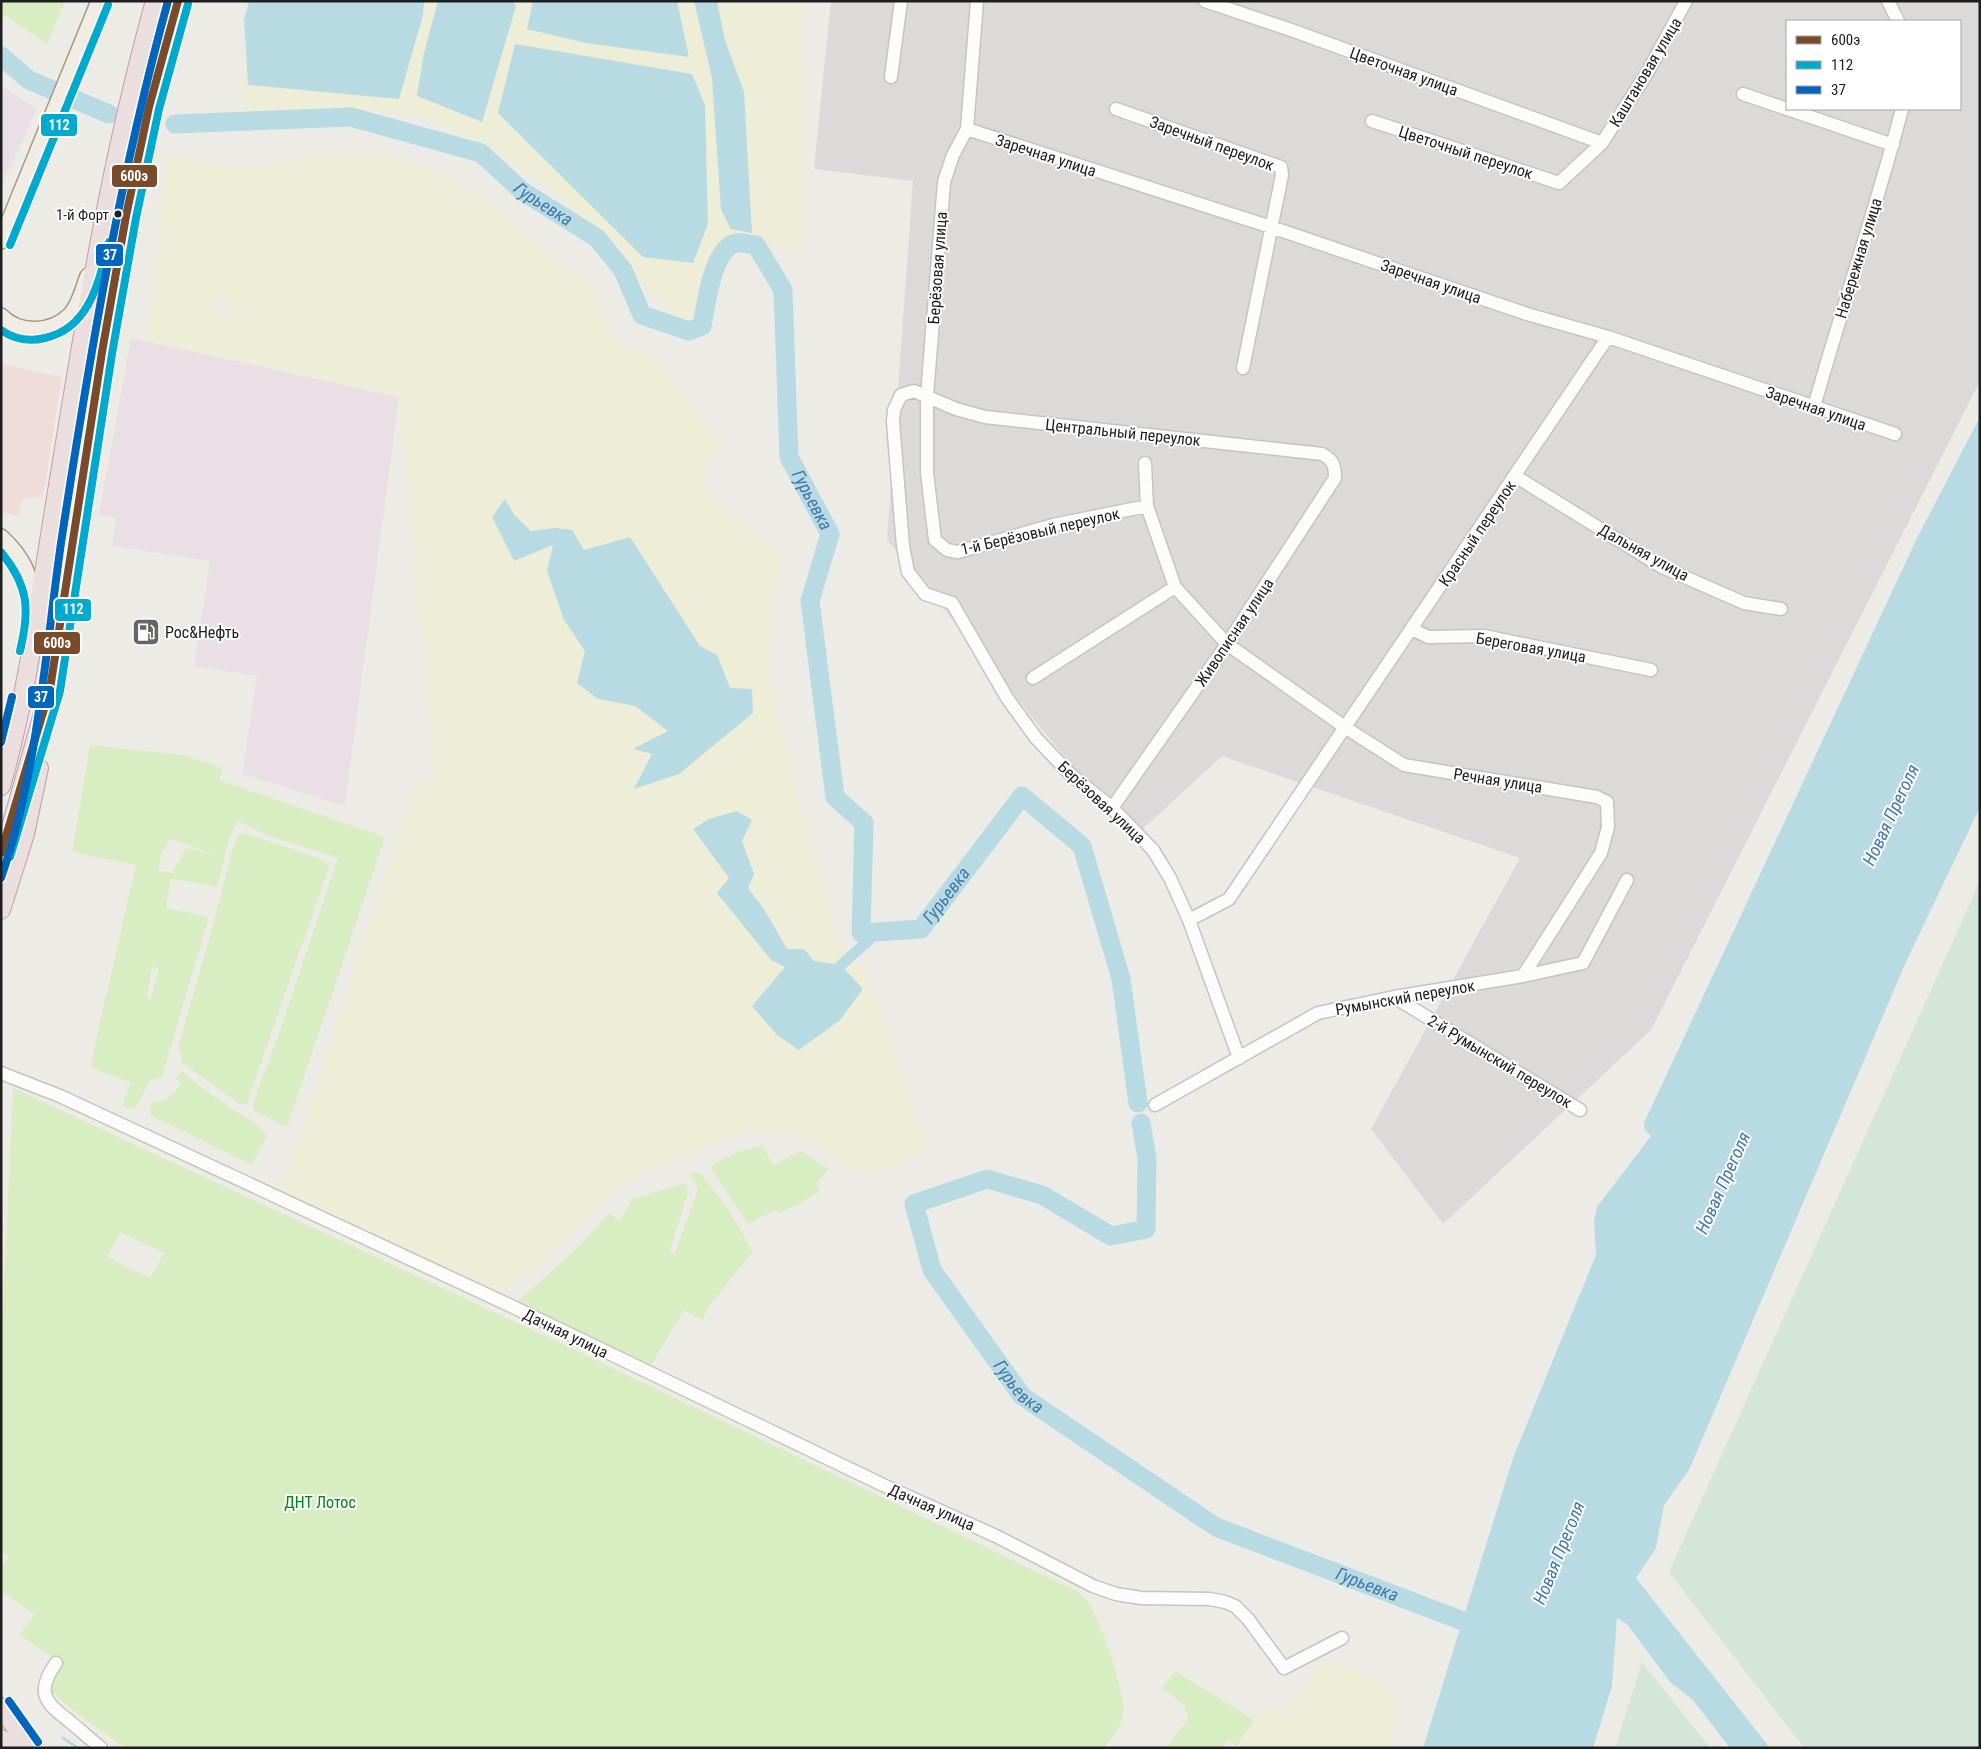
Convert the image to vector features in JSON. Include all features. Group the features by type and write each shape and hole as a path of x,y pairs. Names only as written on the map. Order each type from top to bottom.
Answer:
{"highway":[{"path":"1,786 19,717 97,251 125,121 155,1"},
{"path":"1,910 25,834 42,748 102,352 145,125 178,1"},
{"path":"1,854 12,823 50,689"},
{"path":"1,1707 30,1748"},
{"path":"1,1739 13,1748"}],"main road":[{"path":"1,241 60,102 99,1"},
{"path":"5,320 29,331 50,326 71,314 79,301 97,251"},
{"path":"1,537 27,568 38,611"}],"street":[{"path":"891,77 901,1"},
{"name":"Берёзовая улица","path":"935,540 927,473 927,396 944,182 953,155 967,129 977,1"},
{"name":"Цветочная улица","path":"1205,1 1294,31 1602,143"},
{"name":"Каштановая улица","path":"1559,183 1602,143 1646,73 1686,1"},
{"path":"1888,1 1898,20"},
{"path":"1744,94 1786,108"},
{"name":"Заречный переулок","path":"1116,109 1281,167 1282,175 1271,227"},
{"path":"1791,110 1893,145"},
{"name":"Набережная улица","path":"1814,407 1835,332 1857,268 1902,110"},
{"name":"Цветочный переулок","path":"1372,121 1559,183"},
{"name":"Заречная улица","path":"967,129 1271,227 1527,314 1608,337 1895,434"},
{"path":"1243,368 1271,227"},
{"name":"Красный переулок","path":"1189,920 1229,899 1608,337"},
{"name":"Центральный переулок","path":"961,616 952,604 925,594 908,572 903,546 894,410 901,395 907,392 914,391 956,408 985,417 1322,454"},
{"name":"Живописная улица","path":"1112,808 1227,644 1335,478 1334,465 1329,458 1322,454"},
{"name":"Центральный переулок","path":"1145,463 1147,506 1176,587 1227,644"},
{"name":"Дальняя улица","path":"1515,476 1662,566 1744,603 1781,609"},
{"name":"1-й Берёзовый переулок","path":"935,540 947,550 958,552 1053,525 1147,506"},
{"path":"1033,678 1176,587"},
{"name":"Берёзовая улица","path":"961,616 1007,698 1036,738 1070,774 1112,808 1153,850 1170,878 1189,920 1239,1058"},
{"name":"Береговая улица","path":"1412,629 1428,637 1484,636 1651,670"},
{"name":"Речная улица","path":"1227,644 1346,728 1404,765 1597,797 1607,802 1608,827 1602,853 1523,976"},
{"name":"Румынский переулок","path":"1155,1105 1318,1013 1394,997 1523,976 1582,963 1627,880"},
{"name":"2-й Румынский переулок","path":"1394,997 1580,1110"},
{"name":"Дачная улица","path":"1,1073 60,1096 509,1305 883,1485 996,1536 1093,1586 1116,1594 1141,1598 1210,1599 1235,1606 1248,1619 1284,1668 1342,1638"},
{"path":"56,1663 44,1686 46,1699 55,1711 101,1748"}],"shaded area":[{"path":"831,1 1980,1 1980,381 1651,1030 1443,1224 1371,1129 1520,858 1222,756 1132,839 887,540 913,181 814,169"},
{"path":"1,86 37,109 1,187"},
{"path":"131,338 399,397 345,806 242,774 257,676 194,666 210,561 112,546 116,518 99,515"},
{"path":"1,364 62,377 43,497 22,499 19,516 1,513"}],"green space":[{"path":"1,1 65,1 47,44 1,13"},
{"path":"255,1 804,1 806,252 732,237 711,255 695,310 684,322 639,281 601,234 550,188 495,152 428,119 357,109 296,109 241,115 243,49"},
{"path":"329,151 394,156 433,168 492,202 525,235 596,289 604,327 622,344 657,359 722,446 706,469 705,490 776,550 784,567 774,596 771,677 782,732 839,943 868,977 926,1148 890,1170 870,1175 855,1171 812,1143 784,1131 743,1134 665,1164 622,1184 535,1269 512,1287 498,1294 280,1192 415,781 435,786 399,397 146,340 167,154 231,167 269,166","holes":["220,298 230,301 229,315 225,317 215,314 216,300","505,499 515,516 531,531 555,528 584,550 630,537 700,646 717,655 730,689 635,788 652,754 634,750 668,731 635,706 598,699 585,650 564,620 553,544 492,517","737,811 751,820 741,841 754,873 748,887 764,909 787,949 803,949 814,961 841,965 771,960 718,893 730,878"]},
{"path":"90,745 183,755 223,768 219,780 385,837 287,1127 254,1111 253,1104 282,1025 338,858 267,835 238,821 229,839 217,887 171,878 166,908 209,917 162,1076 154,1080 151,1079 134,1110 122,1105 131,1083 90,1067 136,865 72,852","holes":["170,839 217,855 186,848 172,873 158,870 161,855","152,967 159,968 150,1001 147,999"]},
{"path":"245,833 324,860 329,867 247,1103 242,1106 181,1062 182,1056 178,1047 233,848 239,835"},
{"path":"1980,881 1980,1748 1804,1748 1669,1572"},
{"path":"182,1071 197,1084 263,1130 267,1136 252,1165 150,1115 151,1103 167,1099 181,1085 176,1078"},
{"name":"ДНТ Лотос","path":"13,1088 550,1338 1079,1592 1090,1605 1107,1643 1121,1692 1123,1705 1122,1719 1104,1748 125,1748 79,1715 41,1683 52,1657 19,1635 35,1614 1,1592 1,1567 9,1557 1,1551 1,1348","holes":["120,1232 164,1253 150,1278 107,1257"]},
{"path":"762,1145 773,1165 801,1151 829,1169 817,1182 820,1192 781,1213 775,1210 748,1224 711,1169 713,1164 737,1152"},
{"path":"689,1172 701,1174 726,1206 753,1251 710,1305 702,1320 684,1310 650,1367 518,1305 519,1300 575,1250 609,1213 620,1221 632,1199 686,1183 688,1194 669,1252 674,1255 698,1190"},
{"path":"1333,1659 1348,1665 1397,1695 1397,1718 1390,1748 1242,1748 1238,1744 1267,1705 1282,1718 1293,1697 1310,1681 1318,1662 1329,1665"},
{"path":"1642,1662 1710,1748 1615,1748"},
{"path":"1175,1671 1254,1720 1236,1746 1228,1740 1222,1748 1166,1748 1188,1719 1185,1706 1162,1688"}],"water":[{"path":"249,1 424,1 423,15 399,99 248,85 244,20"},
{"path":"438,1 512,1 516,6 482,122 417,96 424,53"},
{"path":"533,1 677,1 689,57 586,43 527,29"},
{"path":"694,1 717,1 725,40 744,92 752,233 731,229 721,210 712,78"},
{"path":"515,44 692,74 705,105 708,224 693,263 643,257 498,113"},
{"name":"Новая Преголя","path":"1980,417 1980,807 1906,962 1689,1470 1664,1505 1656,1548 1636,1578 1770,1748 1730,1748 1693,1700 1670,1682 1627,1624 1617,1618 1612,1686 1593,1748 1423,1748 1513,1458 1596,1255 1594,1221 1597,1207 1651,1136 1644,1129 1644,1123 1917,538"},
{"path":"505,499 515,516 531,531 555,528 572,530 584,550 630,537 700,646 717,655 730,688 752,689 753,713 679,774 634,789 652,754 633,749 668,731 635,706 598,699 577,683 585,651 564,620 547,571 553,545 514,561 492,517"},
{"path":"737,811 752,820 742,841 754,874 748,888 764,909 787,949 804,949 814,961 841,965 863,989 840,1020 799,1050 777,1035 752,1006 785,967 771,960 717,893 729,878 693,829 709,819"}],"waterway":[{"name":"Гурьевка","path":"1,56 29,80 109,114"},
{"name":"Гурьевка","path":"175,124 351,117 481,153 522,191 597,238 623,270 642,315 689,331 702,326 708,292 716,266 728,247 736,243 756,245 783,290 789,457 830,534 810,601 835,797 864,823 861,933 921,929 1022,796 1082,846 1121,979 1138,1103"},
{"path":"841,965 878,932"},
{"name":"Гурьевка","path":"1141,1123 1147,1158 1146,1229 1111,1236 1042,1195 987,1179 914,1204 932,1270 1022,1396 1216,1527 1484,1629"},
{"path":"63,1738 78,1748"}],"transit line":[{"name":"37","path":"1,878 14,837 32,754 61,543 94,338 120,202 150,68 168,1"},
{"name":"600э","path":"1,853 50,689 102,352 126,216 149,107 178,1"},
{"name":"112","path":"10,857 60,691 112,354 136,218 159,109 188,4"},
{"name":"112","path":"10,245 108,5"},
{"name":"112","path":"1,330 16,338 33,340 60,333 73,324 90,301 101,272 109,242"},
{"name":"112","path":"1,552 17,576 25,599 25,623 20,651"},
{"name":"37","path":"1,742 12,697"},
{"name":"37","path":"9,1701 38,1742"}],"place":[{"name":"1-й Форт","path":"118,214"},
{"name":"Рос&Нефть","path":"146,632"}]}
